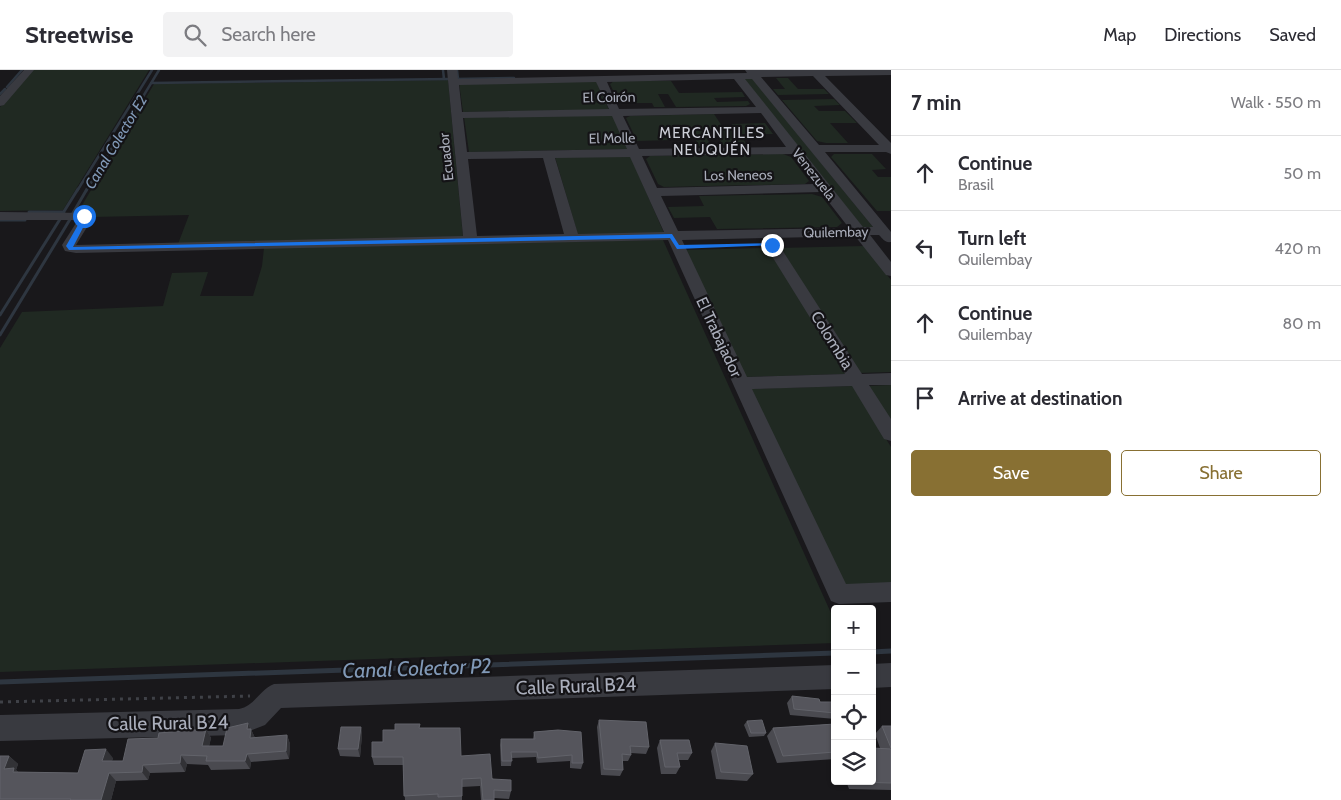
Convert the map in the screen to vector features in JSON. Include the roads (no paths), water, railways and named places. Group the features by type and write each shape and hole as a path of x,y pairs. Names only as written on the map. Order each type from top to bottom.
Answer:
{"street":[{"path":"0,103 29,70"},
{"path":"452,76 600,79 891,72"},
{"path":"816,73 890,148"},
{"name":"Venezuela","path":"753,74 888,238"},
{"name":"Ecuador","path":"452,76 470,240"},
{"name":"Venezuela","path":"737,76 891,272"},
{"name":"El Trabajador","path":"600,79 839,594 891,592"},
{"name":"El Coirón","path":"456,115 763,110"},
{"path":"816,149 890,148"},
{"name":"El Molle","path":"461,156 795,150"},
{"path":"548,154 572,238"},
{"name":"Los Neneos","path":"652,192 825,188"},
{"name":"Quilembay","path":"0,216 84,216 85,218 70,244 70,248 572,238 772,245 863,237"},
{"name":"Quilembay","path":"675,242 888,238"},
{"name":"Colombia","path":"772,245 891,434"},
{"path":"740,383 891,378"},
{"path":"876,676 891,675"},
{"name":"Calle Rural B24","path":"0,728 239,722 253,720 263,713 274,696 831,677"}],"waterway":[{"path":"7,87 22,70"},
{"path":"77,191 152,70"},
{"name":"Canal Colector E2","path":"151,83 159,70"},
{"path":"443,70 444,79"},
{"path":"457,70 458,79"},
{"path":"458,79 514,78"},
{"path":"151,83 450,79"},
{"name":"Canal Colector E2","path":"86,191 151,83"},
{"path":"0,94 5,89"},
{"path":"64,212 78,189"},
{"name":"Canal Colector E2","path":"73,213 87,189"},
{"path":"29,212 64,212"},
{"path":"0,315 62,216"},
{"name":"Canal Colector E2","path":"0,335 72,216"},
{"path":"0,220 25,220"},
{"name":"Canal Colector P2","path":"876,652 891,651"},
{"name":"Canal Colector P2","path":"0,682 831,653"}],"district":[{"name":"MERCANTILES NEUQUÉN","path":"712,142"}]}
